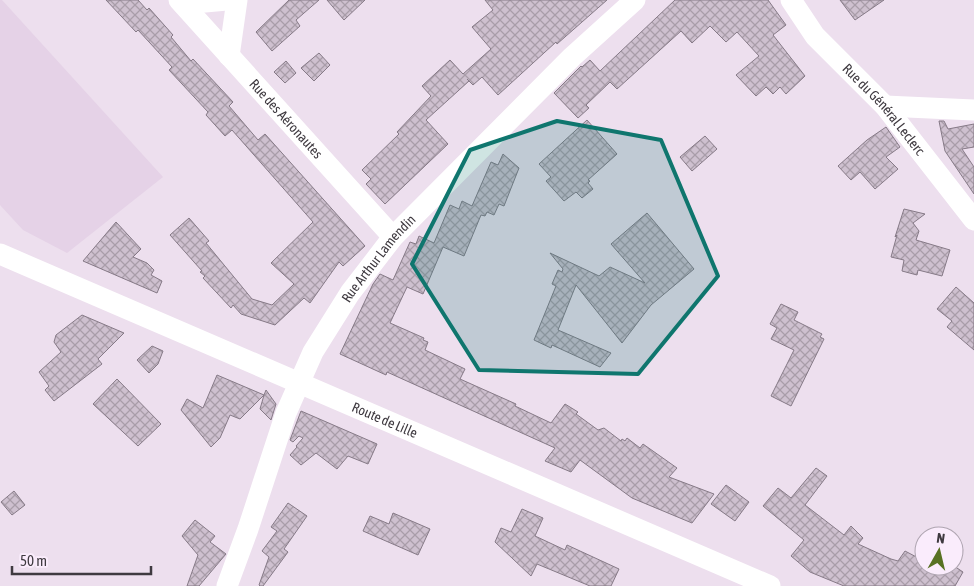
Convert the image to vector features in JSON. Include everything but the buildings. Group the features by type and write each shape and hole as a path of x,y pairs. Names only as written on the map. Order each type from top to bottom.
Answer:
{"street":[{"path":"181,2 227,0"},
{"path":"229,56 237,0"},
{"name":"Rue Arthur Lamendin","path":"227,586 286,413 313,352 350,293 393,236 572,57 635,0"},
{"name":"Rue du Général Leclerc","path":"791,0 815,36 885,106 974,220"},
{"name":"Rue des Aéronautes","path":"181,2 393,236"},
{"path":"885,106 974,110"},
{"name":"Route de Lille","path":"0,254 770,586"}],"highlighted area":[{"path":"557,121 661,140 718,276 638,374 479,370 412,264 470,150"}],"shaded area":[{"path":"0,0 163,177 67,253 23,230 0,205"}]}
